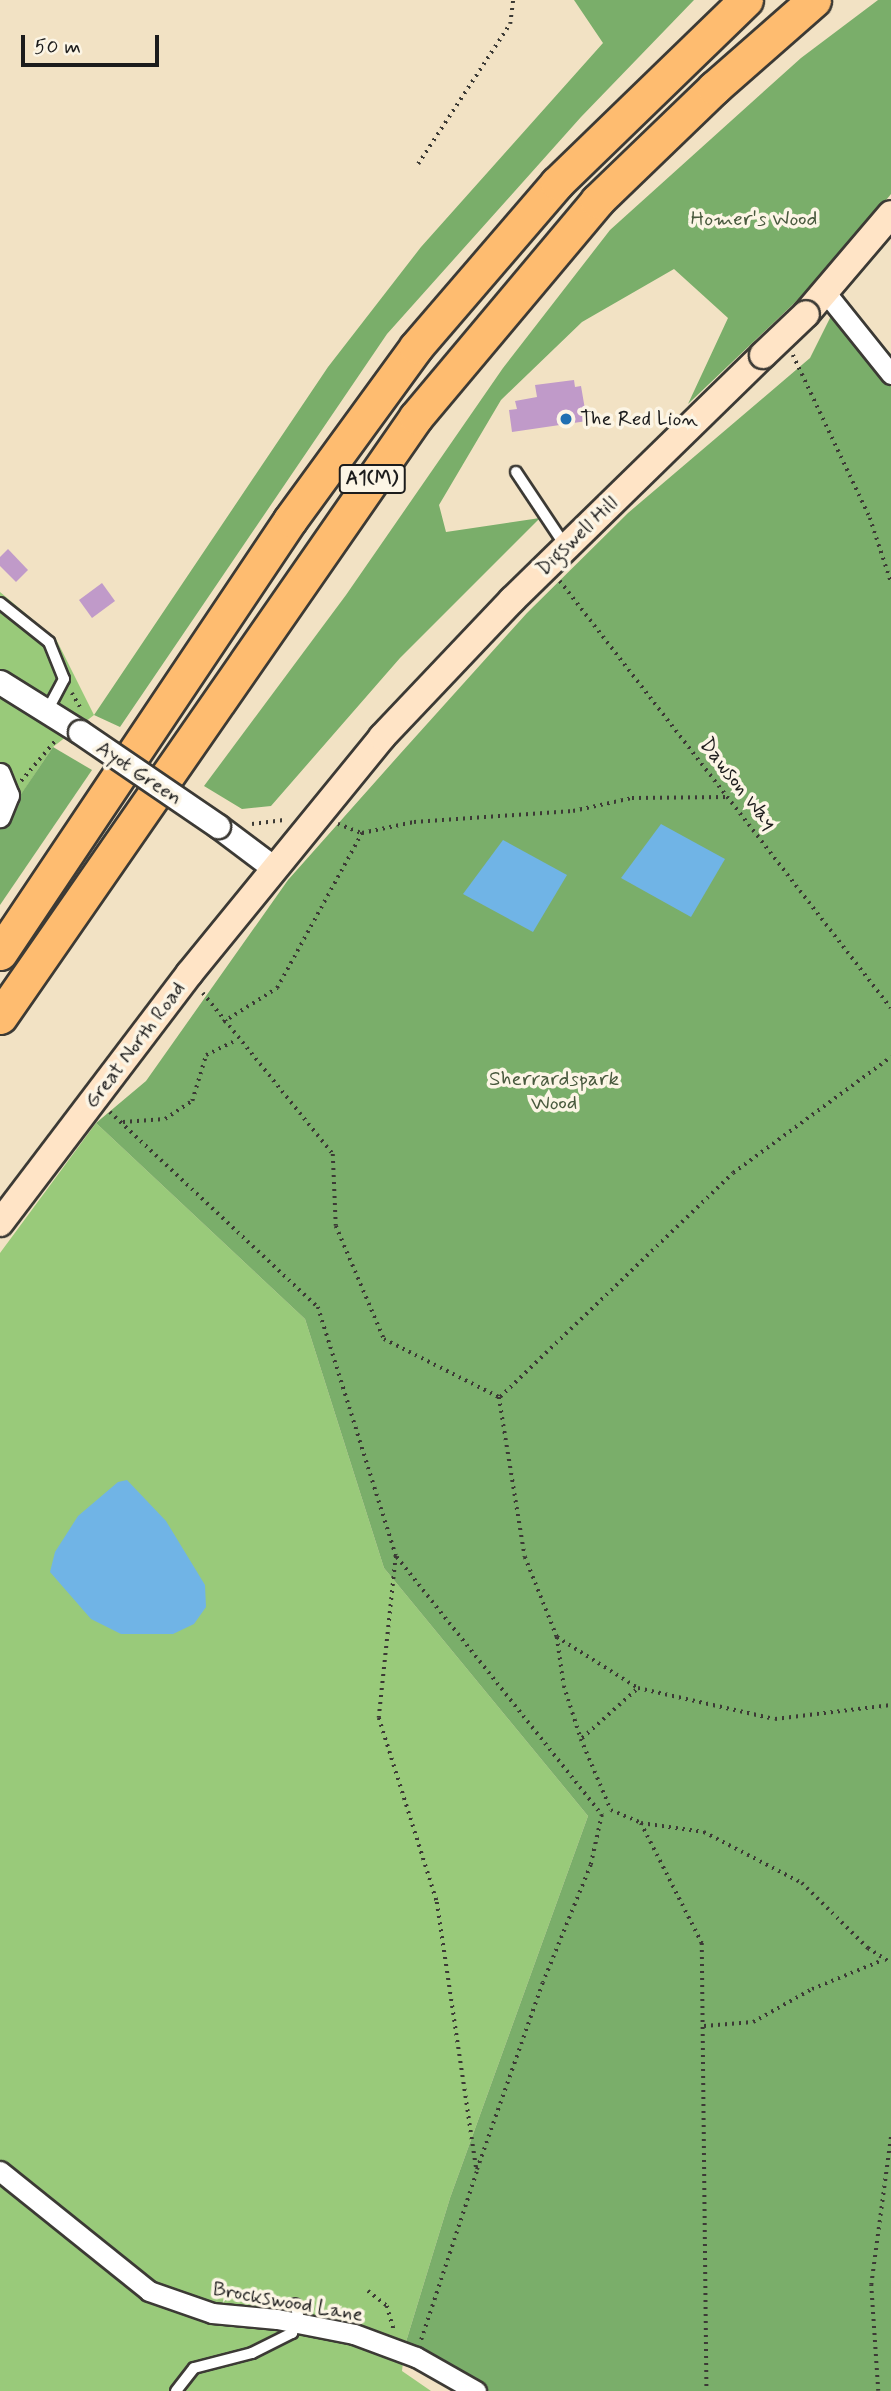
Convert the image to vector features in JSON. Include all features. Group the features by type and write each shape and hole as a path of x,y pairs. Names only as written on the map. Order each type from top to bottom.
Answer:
{"highway":[{"name":"A1(M)","path":"0,953 290,520 416,347 557,183 747,0"},
{"name":"A1(M)","path":"0,1017 432,396 597,201 714,88 814,0"}],"main road":[{"name":"Digswell Hill","path":"274,868 382,737 566,547 827,293 891,214"},
{"name":"Great North Road","path":"0,1223 274,868"}],"street":[{"path":"827,293 891,374"},
{"name":"Ayot Green","path":"5,692 47,711 75,728 274,868"},
{"path":"0,773 9,795 0,817"},
{"name":"Brockswood Lane","path":"0,2171 149,2291 212,2313 296,2314 416,2357 475,2391"}],"lane":[{"path":"516,472 566,547"},
{"path":"0,603 50,642 64,678 47,711"},
{"path":"176,2391 194,2368 262,2349 292,2333 296,2314"}],"path":[{"path":"418,164 510,24 513,0"},
{"path":"790,349 870,518 891,582"},
{"name":"Dawson Way","path":"558,580 891,1008"},
{"path":"9,795 55,740 75,728 64,678"},
{"path":"338,824 362,833 414,822 573,811 632,798 729,797"},
{"path":"223,1022 277,988 362,833"},
{"path":"203,993 237,1040 332,1154 336,1226 384,1339 499,1397"},
{"path":"123,1122 165,1119 192,1101 206,1055 237,1040"},
{"path":"499,1397 733,1173 891,1058"},
{"path":"110,1112 318,1307 396,1556 602,1815 591,1866 542,1983 416,2357"},
{"path":"499,1397 525,1557 557,1637 564,1686 581,1738 611,1810 641,1823 704,1832 802,1883 883,1960 891,1963"},
{"path":"396,1556 379,1718 438,1902 477,2172"},
{"path":"557,1637 638,1688 775,1719 891,1705"},
{"path":"581,1738 638,1688"},
{"path":"641,1823 702,1943 707,2391"},
{"path":"704,2026 753,2022 813,1989 883,1960"},
{"path":"878,2391 870,2285 891,2135"},
{"path":"368,2291 387,2306 394,2337"}],"green space":[{"path":"574,0 694,0 581,117 387,334 120,727 94,715 328,367 421,247 603,43"},
{"name":"Homer's Wood","path":"878,0 891,0 891,194 827,272 688,404 728,318 674,269 582,322 501,400 439,505 446,532 540,518 400,658 271,806 242,809 204,786 346,595 503,368 610,230 801,58"},
{"name":"Sherrardspark Wood","path":"838,302 891,354 891,2391 488,2391 405,2345 450,2198 588,1816 384,1568 305,1319 96,1123 146,1081 288,880 527,613 628,513 810,358"},
{"path":"0,592 56,639 94,715 53,747 14,805 0,795"},
{"path":"53,747 92,770 0,905 0,825"},
{"path":"96,1123 305,1319 384,1568 588,1816 450,2198 405,2345 402,2371 431,2391 0,2391 0,1253"}],"water":[{"path":"661,824 725,859 691,917 621,878"},
{"path":"503,840 567,875 533,932 463,894"},
{"path":"127,1480 166,1521 205,1585 206,1607 194,1624 173,1634 121,1634 91,1619 50,1572 55,1552 78,1516 118,1482"}],"building":[{"path":"574,380 575,387 581,386 587,421 512,432 509,410 517,409 515,401 537,397 535,385"},
{"path":"8,549 28,570 16,582 0,566 0,557"},
{"path":"102,583 115,601 92,618 79,600"}],"place":[{"name":"The Red Lion","path":"566,419"}]}
